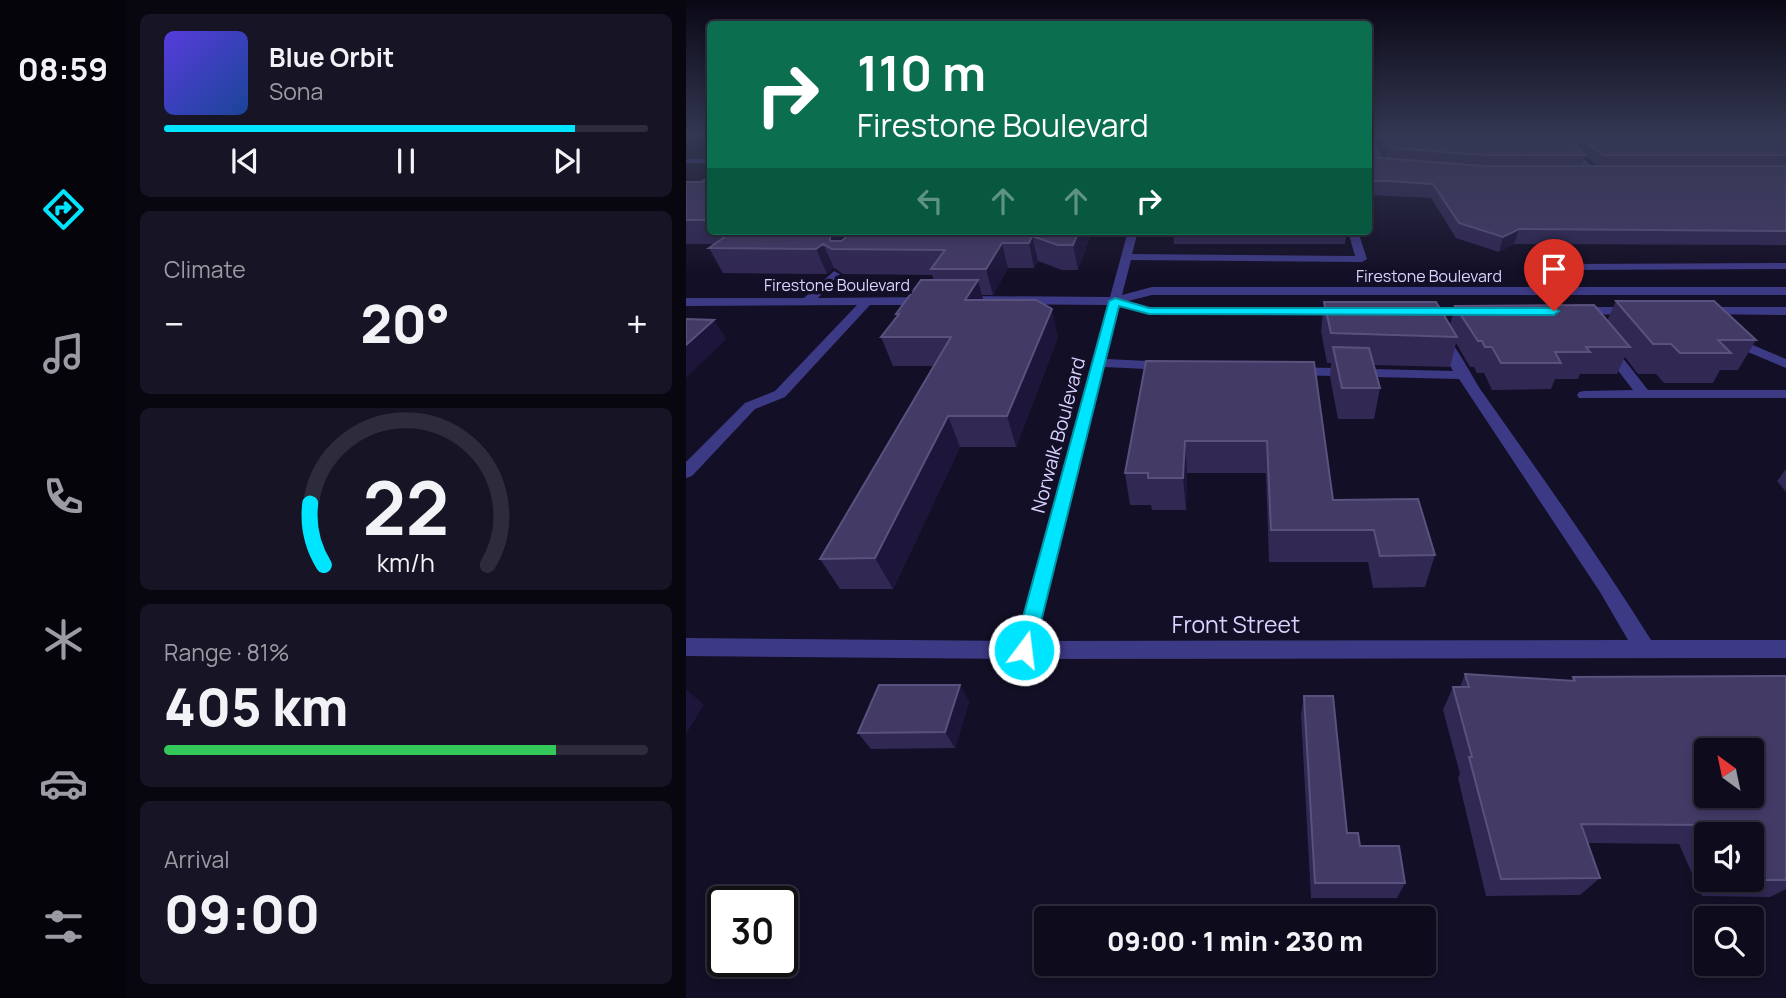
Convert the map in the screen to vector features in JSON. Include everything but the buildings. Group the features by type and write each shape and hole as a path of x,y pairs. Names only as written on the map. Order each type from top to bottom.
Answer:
{"street":[{"name":"Norwalk Boulevard","path":"1024,650 1132,235"},
{"path":"1127,257 1362,259 1354,235"},
{"path":"1551,292 1547,277 1552,271 1565,267 1786,266"},
{"path":"808,301 834,274"},
{"name":"Firestone Boulevard","path":"1115,301 1152,290 1786,291"},
{"path":"686,472 750,406 780,394 867,301"},
{"name":"Firestone Boulevard","path":"686,302 1115,301 1149,311 1358,311"},
{"name":"Firestone Boulevard","path":"1400,311 1496,311"},
{"path":"1644,394 1581,319 1645,311"},
{"path":"1786,311 1692,311 1733,342 1786,364"},
{"path":"1428,312 1463,375 1607,586 1645,649"},
{"path":"1098,363 1180,366"},
{"path":"1275,370 1463,375"},
{"path":"1584,395 1786,394"},
{"name":"Front Street","path":"686,647 1024,650 1786,649"}],"route":[{"path":"1024,650 1115,301 1149,311 1554,311"}]}
